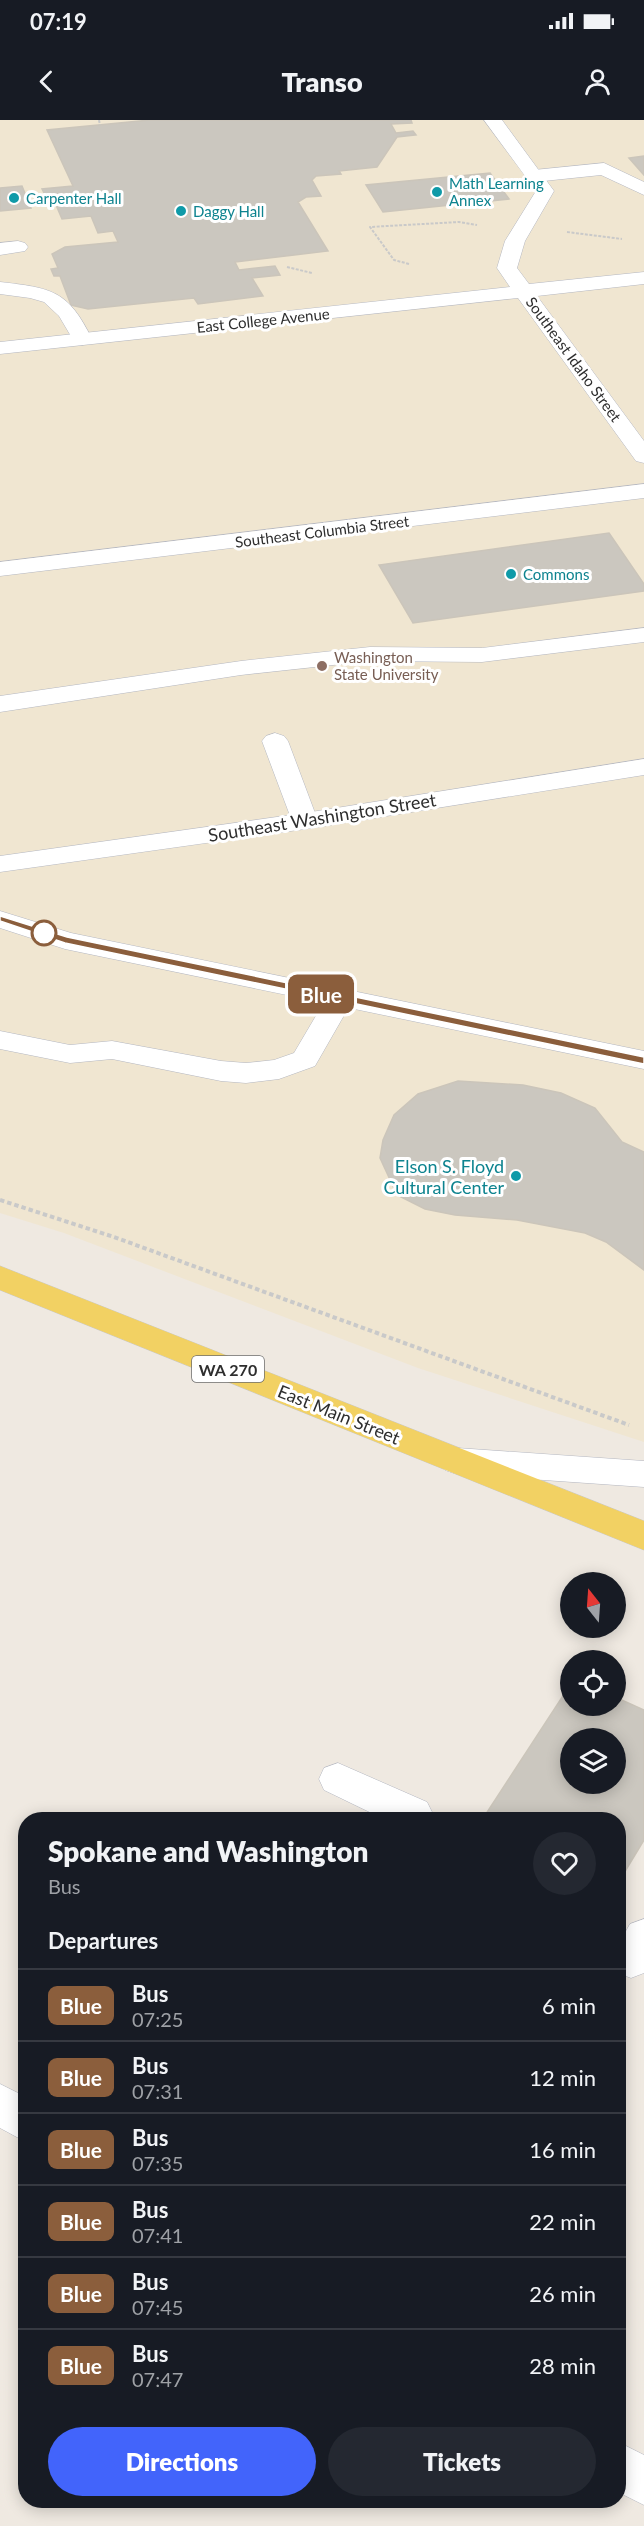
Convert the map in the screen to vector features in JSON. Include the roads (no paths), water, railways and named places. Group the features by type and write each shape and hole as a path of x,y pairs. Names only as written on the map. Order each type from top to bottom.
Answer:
{"main road":[{"name":"East Main Street","path":"0,1277 644,1536"}],"street":[{"path":"493,120 534,176 604,169"},
{"path":"588,152 604,169 644,189"},
{"name":"Southeast Idaho Street","path":"534,176 545,191 515,241 507,268 644,456"},
{"name":"East College Avenue","path":"0,348 644,278"},
{"path":"0,288 37,293 54,298 72,317 82,339"},
{"name":"Southeast Columbia Street","path":"0,569 644,491"},
{"path":"0,704 142,681 370,654 482,655 644,635"},
{"path":"275,741 305,820"},
{"name":"Southeast Washington Street","path":"0,864 305,820 644,767"},
{"path":"0,919 65,940 644,1060"},
{"path":"0,1040 70,1054 112,1050 221,1071 266,1072 305,1059 340,998"},
{"path":"456,1461 644,1474"},
{"path":"338,1779 409,1812"},
{"path":"626,1958 631,1960 644,1937"},
{"path":"0,2104 18,2116"},
{"path":"626,2471 644,2481"}],"place":[{"name":"Math Learning Annex","path":"437,192"},
{"name":"Carpenter Hall","path":"14,198"},
{"name":"Daggy Hall","path":"181,211"},
{"name":"Commons","path":"511,574"},
{"name":"Washington State University","path":"322,666"},
{"name":"Elson S. Floyd Cultural Center","path":"516,1176"}]}
